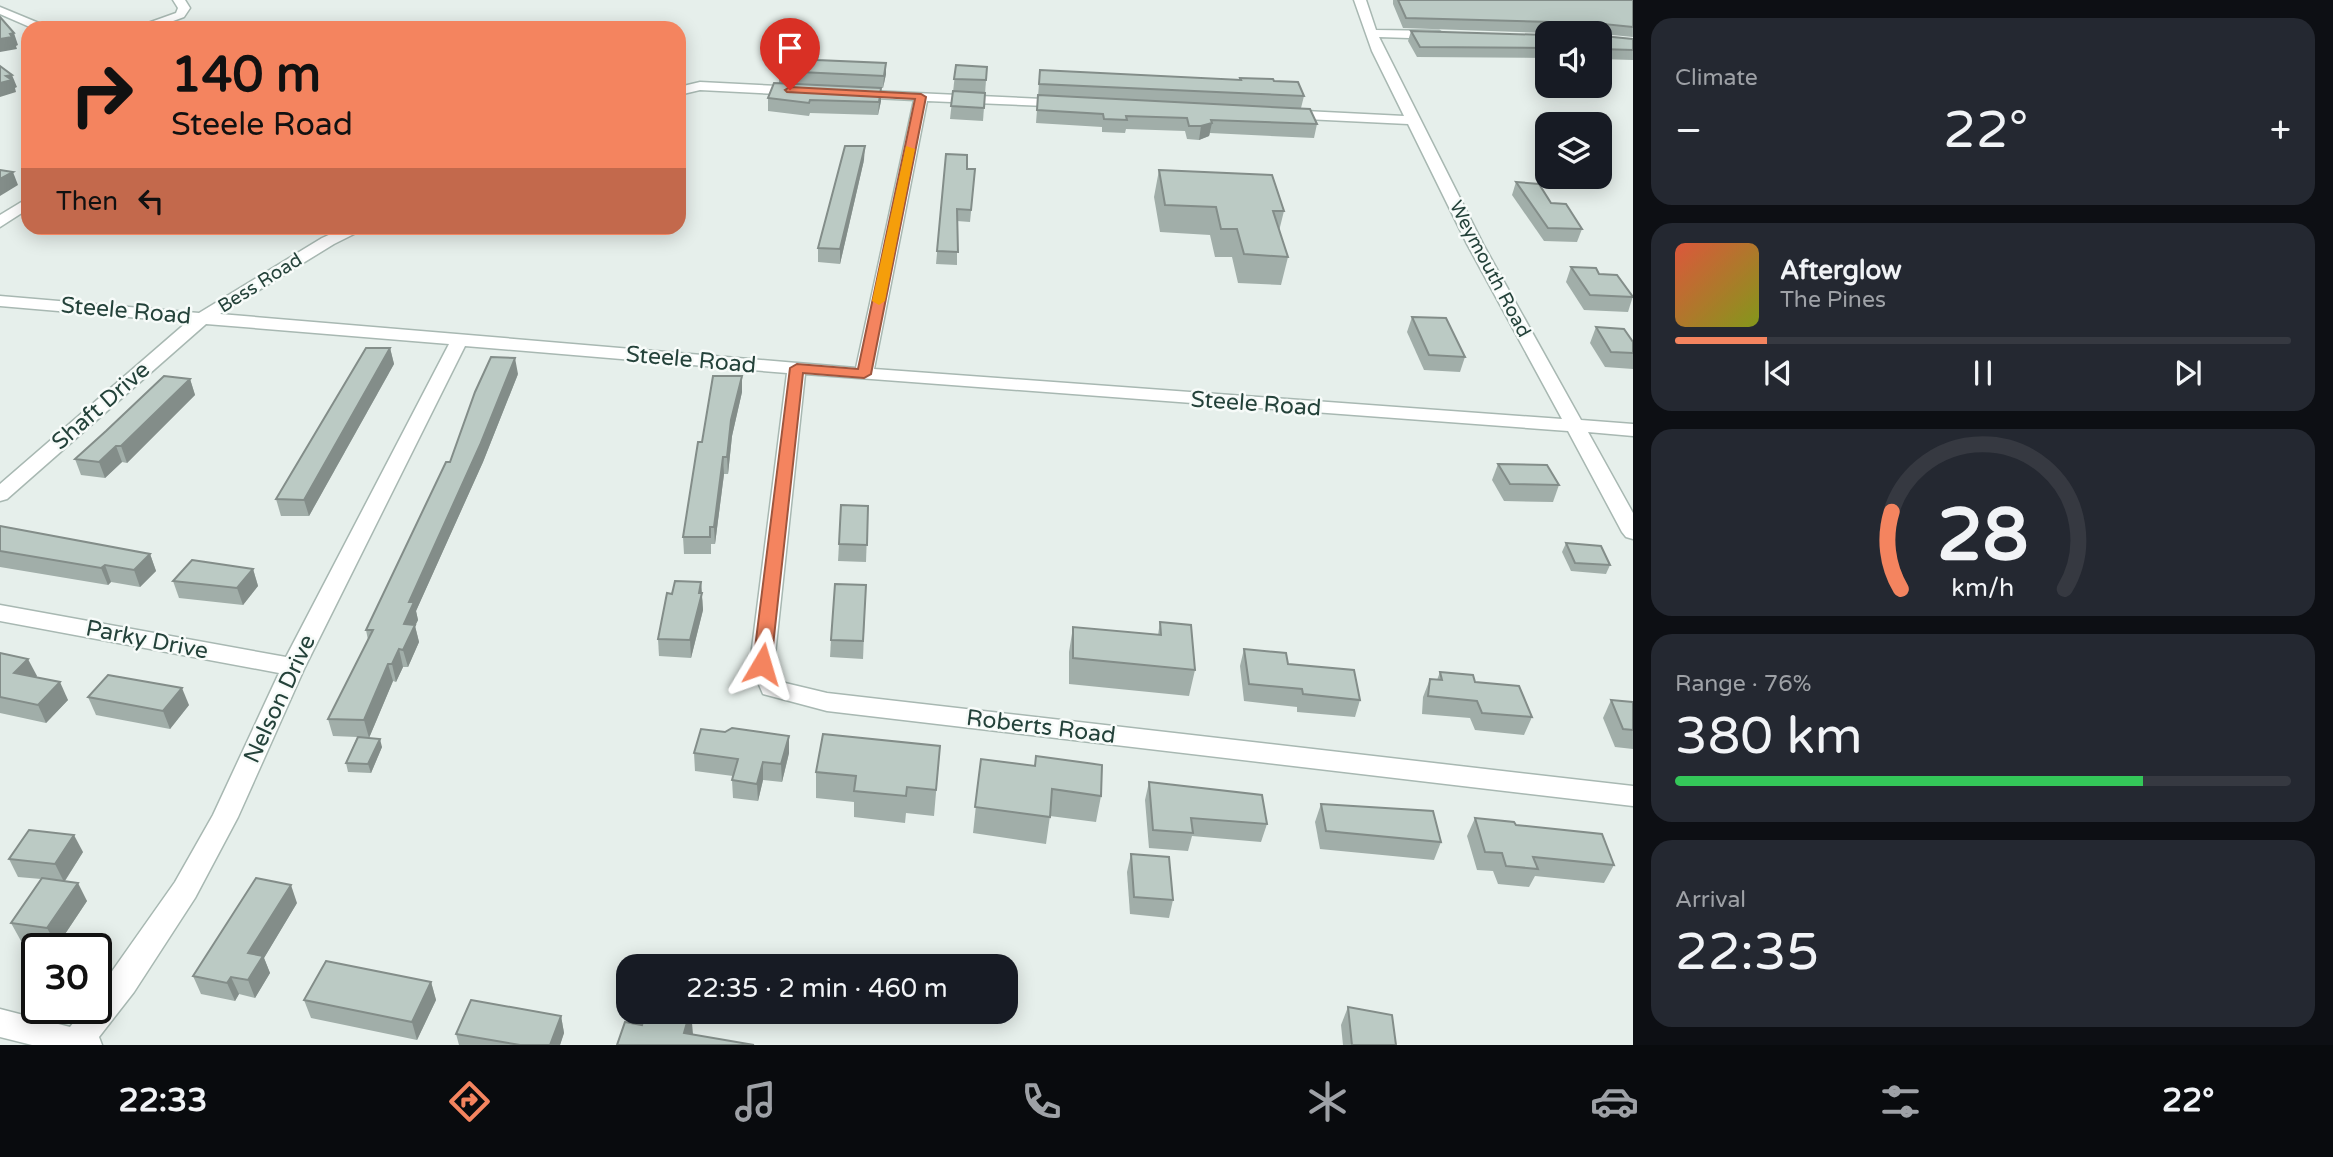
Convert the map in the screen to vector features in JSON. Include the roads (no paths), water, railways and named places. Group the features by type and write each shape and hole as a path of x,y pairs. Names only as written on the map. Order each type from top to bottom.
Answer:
{"street":[{"path":"162,21 180,15 184,8 179,0"},
{"name":"Weymouth Road","path":"1360,0 1371,33 1475,244 1633,532"},
{"path":"0,10 26,21"},
{"path":"1371,33 1451,36"},
{"path":"686,89 700,86 809,91"},
{"path":"837,93 1072,104"},
{"path":"864,374 921,97"},
{"path":"1264,113 1414,120"},
{"path":"0,222 21,207"},
{"name":"Bess Road","path":"202,318 340,235"},
{"name":"Steele Road","path":"0,301 864,374 1633,430"},
{"name":"Shaft Drive","path":"0,495 202,318"},
{"name":"Nelson Drive","path":"82,1044 184,890 225,817 293,667 459,341"},
{"name":"Roberts Road","path":"797,368 762,664 772,688 827,702 1633,796"},
{"name":"Parky Drive","path":"0,613 293,667"},
{"path":"0,1023 82,1044"}]}
